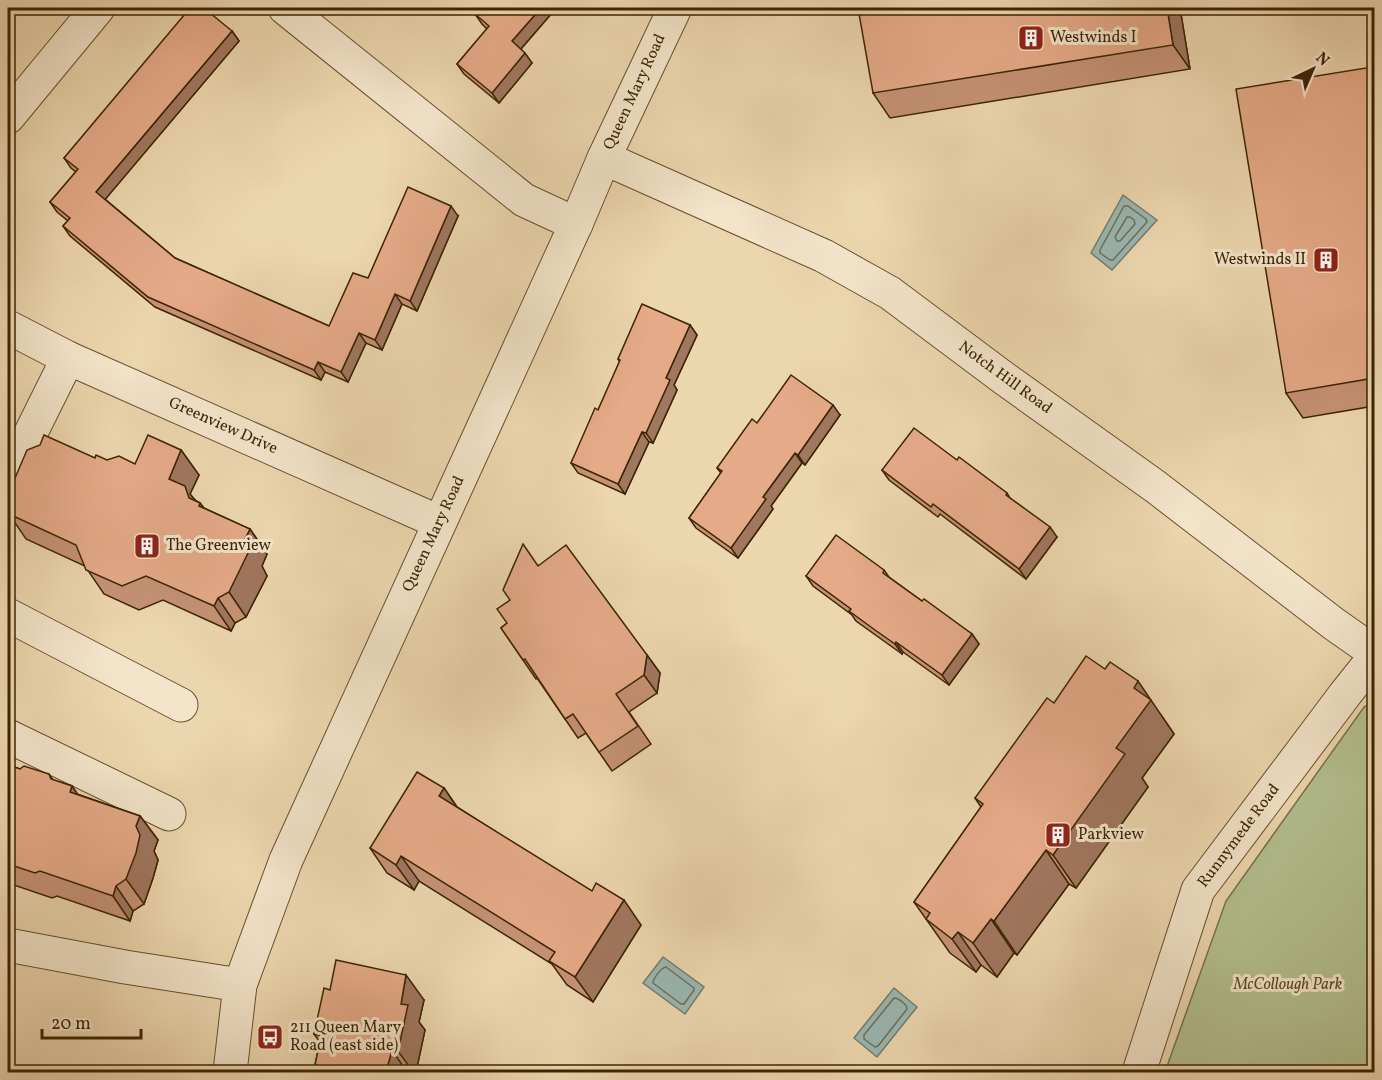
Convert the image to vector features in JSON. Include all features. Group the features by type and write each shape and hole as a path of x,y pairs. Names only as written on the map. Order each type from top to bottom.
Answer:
{"street":[{"path":"8,117 98,8"},
{"path":"285,8 524,200 576,224"},
{"name":"Queen Mary Road","path":"230,1072 240,985 286,860 604,158 675,8"},
{"name":"Notch Hill Road","path":"604,158 824,256 890,293 1156,487 1334,624 1374,652"},
{"name":"Greenview Drive","path":"8,327 68,358 440,522"},
{"path":"8,479 68,358"},
{"path":"8,615 182,705"},
{"name":"Runnymede Road","path":"1138,1072 1198,890 1374,658"},
{"path":"8,736 168,814"},
{"path":"8,945 125,967 240,985"}],"green space":[{"name":"McCollough Park","path":"1374,701 1374,1072 1165,1072 1226,901 1364,707"}],"water":[{"path":"1123,195 1157,220 1112,270 1091,253"},
{"path":"663,957 704,987 685,1014 643,983"},
{"path":"894,988 917,1007 877,1057 854,1038"}],"building":[{"path":"190,8 204,8 232,31 96,192 175,258 329,326 353,273 368,278 408,187 451,206 410,301 395,294 375,340 359,333 341,372 318,362 314,370 148,297 63,226 70,218 50,202 78,169 64,158"},
{"path":"480,8 541,8 512,41 525,53 492,93 457,64 489,26 475,14"},
{"name":"Westwinds I","path":"858,8 1167,8 1173,45 873,93"},
{"name":"Westwinds II","path":"1372,67 1374,79 1374,378 1286,393 1236,89"},
{"path":"642,304 690,325 666,378 670,380 646,433 642,432 618,484 571,463 595,408 598,410"},
{"path":"791,375 833,405 798,455 795,453 763,497 766,499 731,548 689,518 722,471 717,468 752,419 757,423"},
{"path":"914,428 957,460 959,457 1050,527 1019,569 933,504 931,507 882,470"},
{"name":"The Greenview","path":"44,435 95,458 96,455 107,460 119,456 135,464 148,435 181,450 169,479 185,486 189,498 200,503 199,506 250,529 244,541 249,551 229,592 218,598 214,606 146,576 122,586 86,570 76,545 9,514 12,506 9,492 27,450 40,445"},
{"path":"836,535 884,570 883,573 972,634 942,675 875,630 806,576"},
{"path":"523,544 538,566 566,545 647,655 644,675 616,694 638,726 599,752 573,714 565,719 501,628 507,623 497,609 510,600 503,590"},
{"path":"1086,656 1105,669 1110,662 1138,681 1134,688 1151,700 1116,748 1125,754 1053,855 1046,850 994,921 991,919 973,943 958,932 952,939 926,919 930,913 914,902 983,804 975,798 1047,698 1054,703"},
{"path":"8,765 20,769 24,766 49,774 51,779 72,786 70,792 140,816 136,826 140,835 136,853 126,879 116,886 113,896 40,871 35,873 8,864"},
{"path":"417,772 444,788 439,796 592,891 596,883 624,900 575,977 549,961 555,952 401,856 396,865 370,848"},
{"path":"336,960 406,975 401,1004 408,1005 398,1051 392,1050 386,1072 350,1072 315,1065 321,1036 314,1034 324,988 330,990"}],"place":[{"name":"Westwinds I","path":"1031,38"},
{"name":"Westwinds II","path":"1326,260"},
{"name":"The Greenview","path":"147,546"},
{"name":"Parkview","path":"1058,835"},
{"name":"211 Queen Mary Road (east side)","path":"270,1037"}]}
